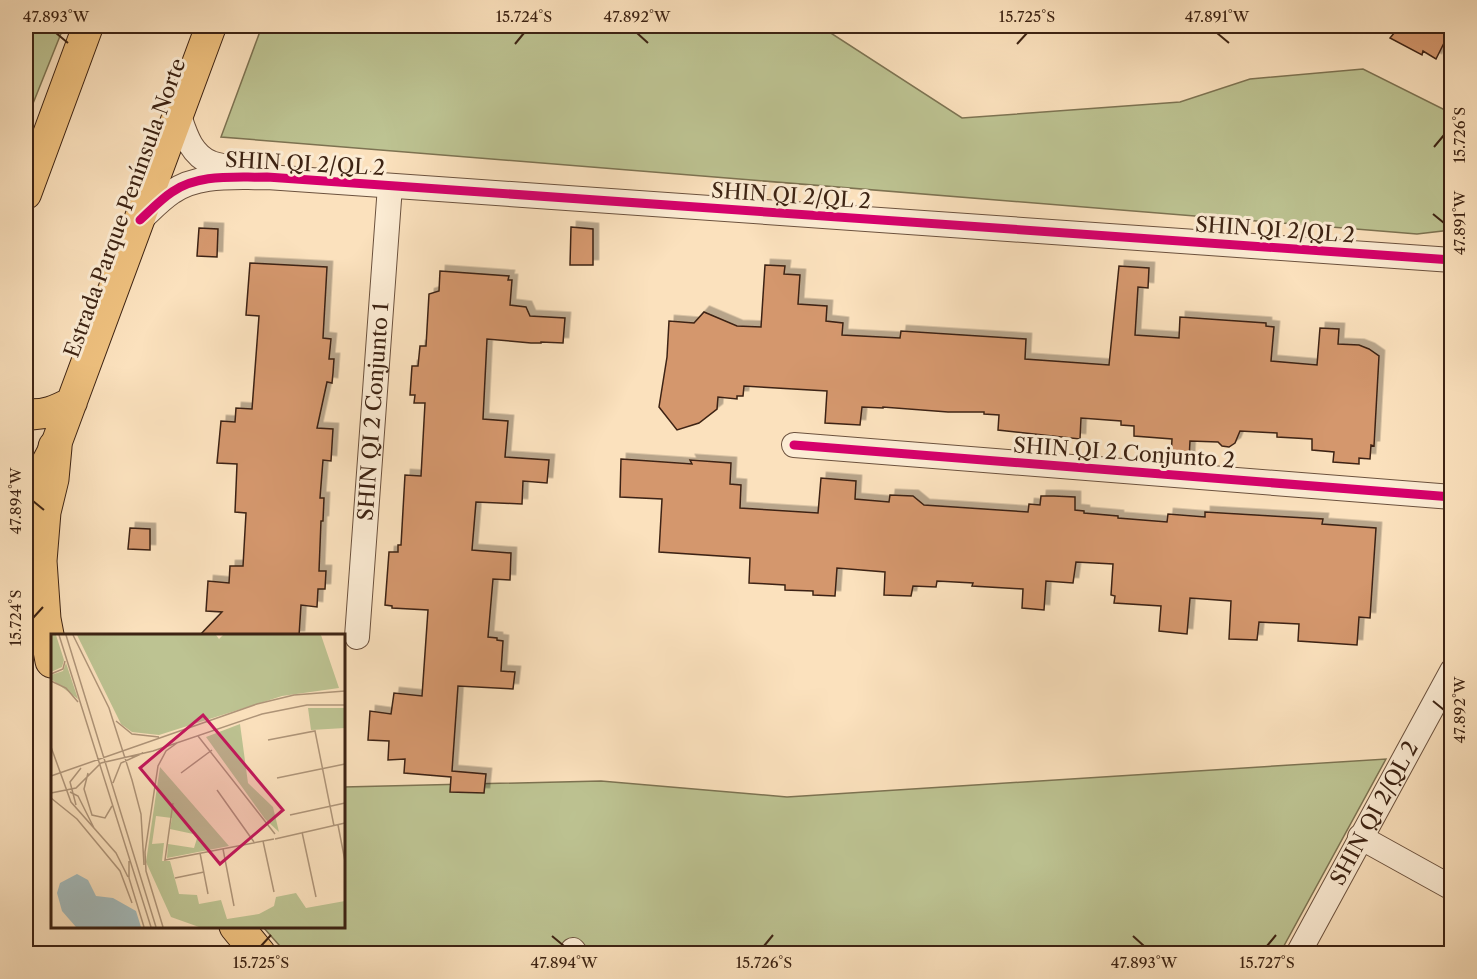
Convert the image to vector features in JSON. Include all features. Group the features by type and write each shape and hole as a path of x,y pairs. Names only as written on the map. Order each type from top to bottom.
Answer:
{"highway":[{"path":"51,657 44,619 40,561 44,512 52,479 55,447"},
{"path":"237,928 259,954"}],"main road":[{"path":"26,194 88,26"},
{"name":"Estrada Parque Península Norte","path":"26,509 36,483 55,447 211,26"},
{"path":"26,414 43,415 72,402"}],"street":[{"name":"SHIN QI 2/QL 2","path":"178,113 189,143 198,155 210,162 267,177"},
{"name":"SHIN QI 2/QL 2","path":"140,220 173,191 191,182 209,178 267,177 1452,260"},
{"name":"SHIN QI 2 Conjunto 1","path":"357,637 390,186"},
{"name":"SHIN QI 2 Conjunto 2","path":"794,445 1452,497"},
{"name":"SHIN QI 2/QL 2","path":"1298,954 1452,671"},
{"path":"1360,837 1452,888"}],"green space":[{"path":"26,26 64,26 26,121"},
{"path":"262,26 820,26 962,118 1180,102 1250,79 1363,69 1451,113 1451,230 1417,234 221,137"},
{"path":"1386,759 1280,953 287,954 264,928 345,928 345,787 601,781 787,797"}],"building":[{"path":"1400,26 1452,27 1436,59 1423,51 1422,55 1390,38"},
{"path":"571,227 593,229 593,265 570,265"},
{"path":"199,228 218,229 217,257 197,256"},
{"path":"250,263 327,267 323,338 331,339 329,359 334,359 332,383 327,382 317,428 333,429 331,461 323,460 320,498 324,498 319,571 326,571 325,589 318,589 317,607 301,605 299,634 201,634 222,612 206,611 208,581 229,583 230,566 243,566 246,513 235,512 237,464 217,463 221,421 235,422 236,408 252,409 259,316 246,315"},
{"path":"765,265 785,266 784,274 800,275 798,304 827,306 826,321 843,323 842,335 900,338 901,331 1026,339 1025,359 1109,365 1119,266 1149,268 1148,288 1138,287 1135,335 1179,338 1180,317 1266,323 1266,326 1274,327 1271,361 1317,365 1320,328 1339,329 1338,344 1359,345 1379,356 1374,446 1371,445 1370,459 1359,458 1359,464 1333,462 1334,452 1312,450 1312,439 1277,437 1277,433 1240,431 1235,443 1229,447 1222,446 1218,442 1190,441 1189,460 1171,459 1172,439 1134,436 1134,426 1121,425 1121,421 1081,418 1080,439 998,430 999,415 984,414 984,412 862,407 860,425 825,423 827,391 744,386 743,396 737,396 737,399 718,397 717,409 699,423 677,430 659,407 667,357 669,321 694,323 704,312 737,326 761,327"},
{"path":"440,271 509,276 508,280 512,280 510,305 526,307 530,316 565,318 563,343 487,339 483,419 508,421 505,457 549,460 547,483 523,481 522,504 476,502 472,550 511,553 510,580 493,579 488,637 503,641 501,671 515,672 513,689 458,686 452,771 486,774 484,793 450,792 451,777 404,773 405,759 388,760 389,741 368,740 370,711 391,714 394,693 422,696 428,610 392,608 392,606 385,605 389,552 398,552 398,545 401,545 405,475 421,476 425,403 414,403 415,395 410,395 412,366 418,366 420,346 426,346 429,294 439,291"},
{"path":"621,459 692,464 690,460 731,463 730,484 741,485 740,508 818,513 821,478 856,481 855,499 889,502 890,495 913,496 924,505 1028,512 1029,504 1040,505 1041,496 1075,497 1075,510 1118,516 1118,518 1167,522 1168,514 1205,517 1205,512 1323,519 1322,524 1376,528 1370,618 1359,617 1357,645 1298,641 1299,624 1259,622 1257,640 1229,639 1231,601 1190,598 1187,634 1159,631 1161,606 1114,603 1115,596 1111,595 1113,564 1076,562 1073,583 1046,581 1044,610 1022,608 1023,589 972,586 973,583 937,581 936,587 913,586 911,596 884,595 885,572 837,568 835,596 813,595 813,591 785,590 785,585 749,583 750,558 659,552 662,499 620,497"},
{"path":"130,528 150,529 150,550 128,549"}],"cycle path":[{"path":"140,220 172,192 194,182 218,178 267,177 1452,260"},
{"path":"794,445 1452,497"}]}
